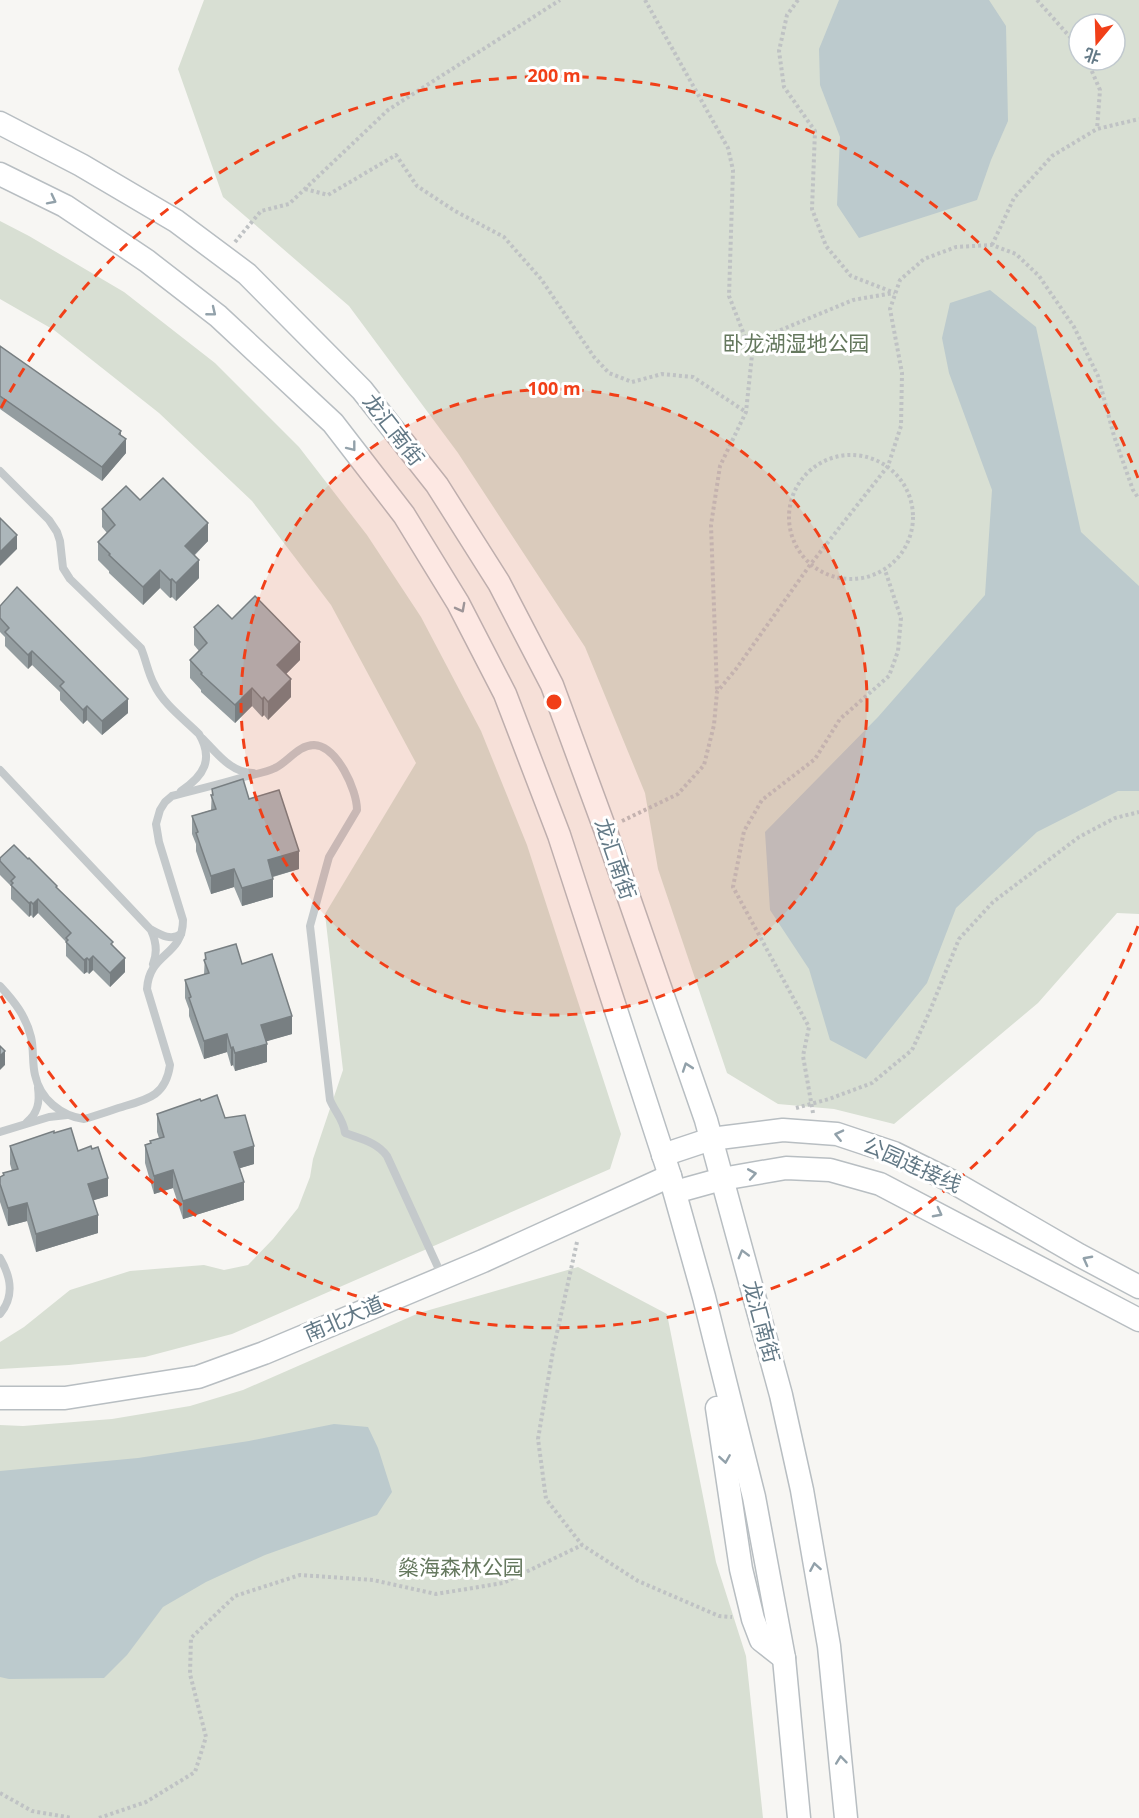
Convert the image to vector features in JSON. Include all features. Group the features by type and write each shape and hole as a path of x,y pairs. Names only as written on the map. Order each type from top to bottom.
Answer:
{"main road":[{"name":"龙汇南街","path":"0,123 81,165 176,221 247,274 362,390 437,485 499,583 552,686 605,829 711,1139 781,1395 802,1490 829,1646 846,1818"},
{"name":"龙汇南街","path":"0,174 65,206 147,261 218,316 333,423 404,515 458,603 505,694 559,835 669,1174 704,1297 754,1497 784,1658 799,1818"},
{"name":"公园连接线","path":"669,1174 711,1139 783,1130 837,1134 904,1158 951,1181 1139,1287"},
{"name":"公园连接线","path":"669,1174 722,1179 786,1168 830,1170 880,1184 1139,1320"},
{"name":"南北大道","path":"0,1398 65,1398 198,1377 264,1353 442,1276 483,1261 669,1174"},
{"path":"704,1297 709,1351 741,1569 753,1619 761,1640 784,1658"}],"lane":[{"path":"0,471 49,520 57,532 63,568 70,579 141,648 160,696 232,767 247,773 257,773"},
{"path":"153,965 172,949 181,934 183,920 159,842 156,824 165,802 197,781 202,771 206,752 199,734"},
{"path":"172,796 273,769 307,746 316,745 333,754 355,792 357,810 329,857 310,926 330,1100 335,1114 344,1123 345,1133 373,1143 387,1155 442,1276"},
{"path":"0,770 151,930 156,948 147,989 170,1065 169,1077 151,1099 84,1119 57,1115 0,1132"},
{"path":"151,930 171,938 176,938 181,934"},
{"path":"0,986 17,1005 28,1026 32,1040 39,1104 32,1118 24,1125"},
{"path":"38,1085 46,1098 68,1115"},
{"path":"0,1258 7,1270 10,1282 8,1303 0,1314"}],"path":[{"path":"224,257 261,211 289,204 388,110 560,0"},
{"path":"605,829 678,794 704,765 714,725 717,692 711,525 720,466 746,412 752,355 729,296 733,170 728,148 645,0"},
{"path":"798,0 787,15 779,51 784,87 815,131 812,209 826,246 851,276 895,293"},
{"path":"1037,0 1067,34"},
{"path":"1093,72 1100,90 1097,129"},
{"path":"992,245 1014,198 1052,156 1097,129 1139,119"},
{"path":"305,189 328,195 396,155 417,186 455,211 504,237 541,279 594,357 609,374 632,382 662,374 693,376 746,412"},
{"path":"717,692 810,565 888,466 901,426 902,373 890,309 900,280 924,259 956,247 992,245 1016,254 1039,276 1074,327 1098,376 1114,436 1133,490 1139,499"},
{"path":"747,344 853,300 895,293"},
{"path":"848,454 869,457 888,466 903,482 912,500 914,520 910,539 900,556 885,570 867,578 847,580 828,575 810,565 796,549 789,529 789,507 796,487 809,470 827,459 848,454"},
{"path":"814,1132 812,1104 803,1056 809,1027 733,887 744,831 762,800 815,759 840,719 889,676 898,651 901,618 885,570"},
{"path":"791,1110 872,1083 912,1050 930,1013 959,939 993,902 1079,837 1115,818 1139,812"},
{"path":"583,1215 553,1352 538,1439 546,1499 582,1545 648,1585 719,1616 753,1619"},
{"path":"99,1818 146,1802 195,1772 206,1737 190,1674 191,1638 235,1596 300,1575 373,1580 436,1594 503,1583 582,1545"},
{"path":"0,1793 32,1811 72,1818"}],"green space":[{"name":"卧龙湖湿地公园","path":"204,0 1139,0 1139,914 1117,913 1038,1003 894,1124 834,1109 778,1104 727,1073 658,869 645,793 585,647 458,453 349,306 223,197 178,69"},
{"path":"0,221 124,292 215,363 299,447 367,535 421,617 481,731 527,845 621,1134 610,1169 232,1334 145,1357 0,1369 0,1342 24,1327 70,1290 130,1271 204,1265 224,1270 248,1265 298,1208 343,1070 325,914 416,763 331,605 252,501 159,413 54,330 0,299"},
{"name":"燊海森林公园","path":"578,1267 667,1314 716,1562 746,1656 763,1818 0,1818 0,1425 23,1426 112,1419 190,1406 243,1390 419,1313"}],"shaded area":[{"path":"839,0 989,0 1006,26 1008,121 977,200 859,238 837,205 840,137 820,85 819,49"},
{"path":"990,290 1036,327 1081,532 1139,586 1139,791 1118,791 1037,832 956,908 927,983 866,1059 830,1040 809,969 770,910 765,832 878,717 985,595 992,490 949,373 942,338 950,303"},
{"path":"334,1424 368,1427 378,1448 392,1492 377,1515 265,1555 206,1582 163,1607 127,1655 104,1678 9,1679 0,1677 0,1471 138,1458 249,1441"}],"building":[{"path":"0,346 121,431 119,434 126,439 102,467 0,396"},
{"path":"163,478 208,523 185,546 199,560 176,583 160,570 143,587 98,542 115,525 102,509 126,486 140,500"},
{"path":"0,518 17,535 0,552"},
{"path":"17,587 128,699 102,721 87,706 83,710 60,686 64,682 32,651 28,655 5,632 9,628 0,618 0,606"},
{"path":"255,596 300,642 277,665 291,679 268,702 252,688 235,705 201,674 190,660 207,643 194,627 218,605 232,619"},
{"path":"243,779 249,799 279,790 299,851 268,860 273,879 242,888 234,869 211,876 192,816 216,809 211,795 213,795 212,789"},
{"path":"14,845 113,942 111,944 125,958 110,973 93,956 89,960 87,958 84,960 66,942 68,940 66,938 71,933 38,899 33,904 29,903 11,885 15,877 0,861 0,858"},
{"path":"236,944 242,964 272,954 292,1016 261,1025 267,1044 235,1053 227,1034 204,1041 185,980 209,973 204,960 206,959 205,953"},
{"path":"0,1046 5,1051 0,1056"},
{"path":"217,1095 225,1118 245,1115 254,1146 234,1152 244,1182 183,1201 173,1170 154,1176 145,1145 164,1137 157,1114"},
{"path":"71,1128 78,1151 91,1146 92,1149 98,1147 108,1178 88,1184 98,1215 36,1234 27,1203 8,1208 0,1184 0,1177 4,1175 3,1173 18,1169 10,1146 54,1131 54,1133"}]}
